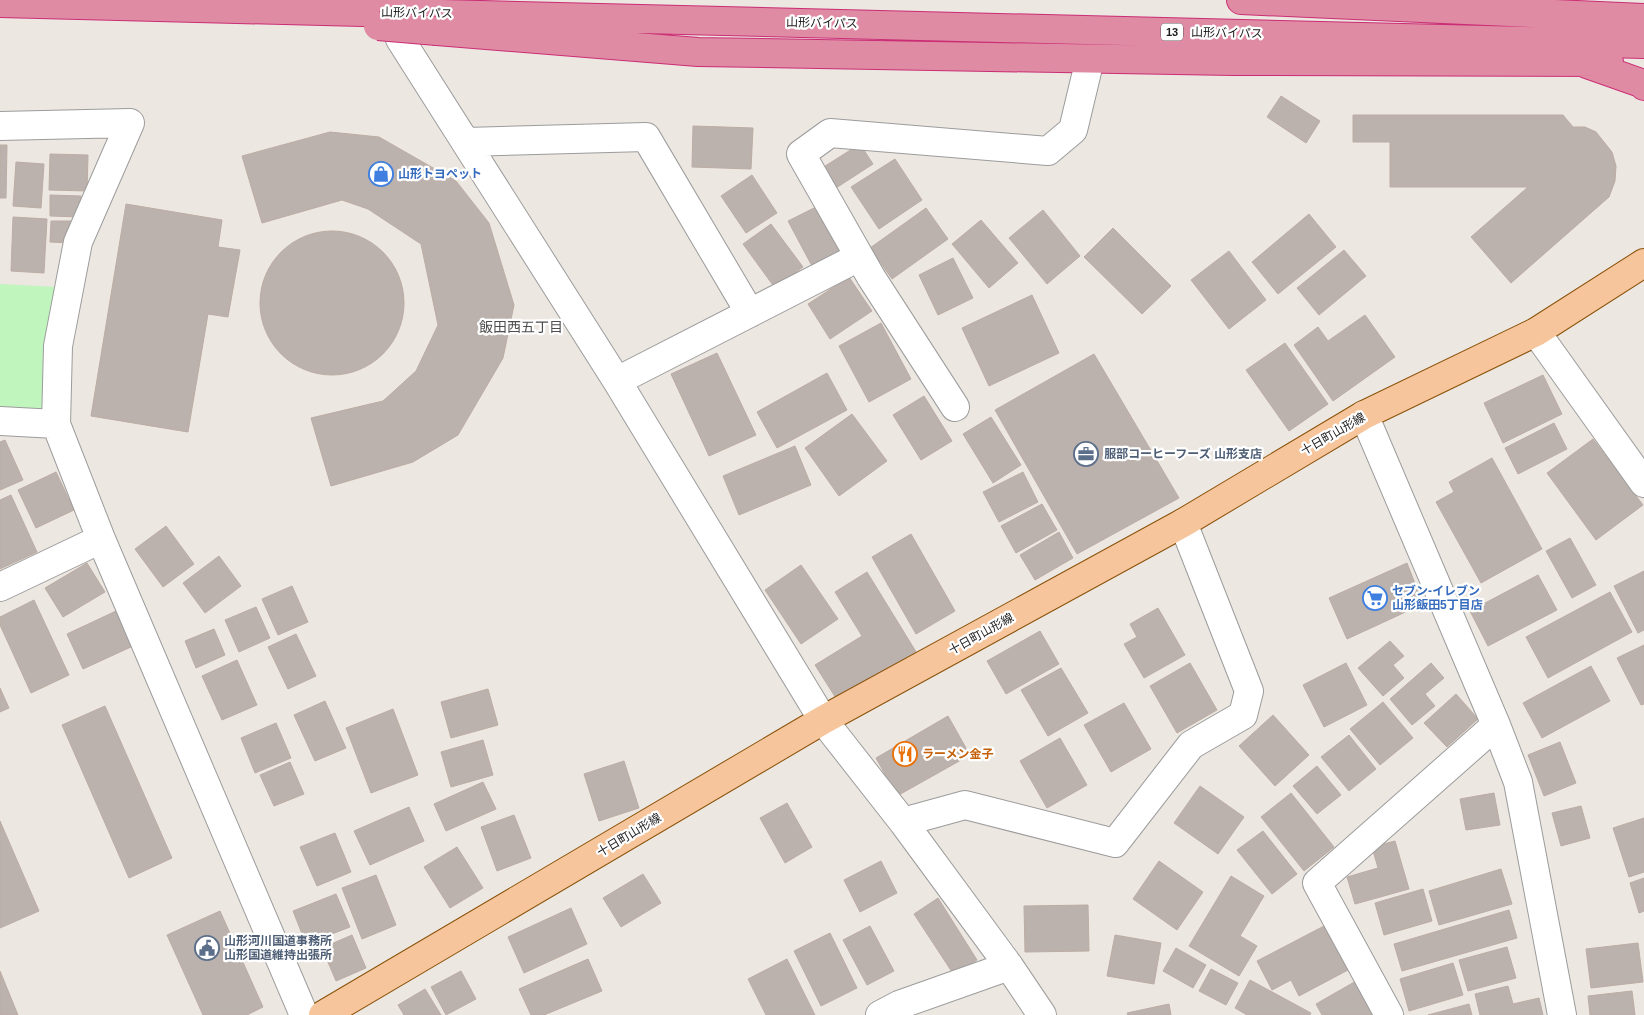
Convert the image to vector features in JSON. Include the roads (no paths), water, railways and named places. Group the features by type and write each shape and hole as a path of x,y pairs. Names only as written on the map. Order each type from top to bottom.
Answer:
{"highway":[{"path":"1242,0 1644,18"},
{"name":"山形バイパス","path":"0,3 1644,44"},
{"path":"52,4 389,32 437,31 698,52 1232,61 1581,61 1644,63"},
{"path":"1581,61 1641,83 1644,86"}],"main road":[{"name":"十日町山形線","path":"323,1015 823,720 1183,523 1364,415 1536,332 1644,263"}],"street":[{"path":"389,32 466,142 616,381 823,720 903,822 1009,966 1042,1015"},
{"path":"955,407 859,257 801,154 830,133 1048,150 1073,130 1090,59"},
{"path":"0,126 130,123 78,242 58,346 56,424 101,539 304,1015"},
{"path":"466,142 646,137 750,313"},
{"path":"616,381 859,257"},
{"path":"1536,332 1644,483"},
{"path":"1364,415 1496,725 1518,782 1562,1015"},
{"path":"0,421 56,424"},
{"path":"903,822 965,805 1115,843 1192,745 1243,715 1249,691 1183,523"},
{"path":"0,587 101,539"},
{"path":"1388,1015 1317,883 1496,725"},
{"path":"880,1015 899,1005 1009,966"}],"place":[{"name":"山形トヨペット","path":"381,174"},
{"name":"服部コーヒーフーズ 山形支店","path":"1086,454"},
{"name":"セブン-イレブン 山形飯田5丁目店","path":"1375,598"},
{"name":"ラーメン金子","path":"905,754"},
{"name":"山形河川国道事務所 山形国道維持出張所","path":"207,948"}],"district":[{"name":"飯田西五丁目","path":"521,327"}]}
